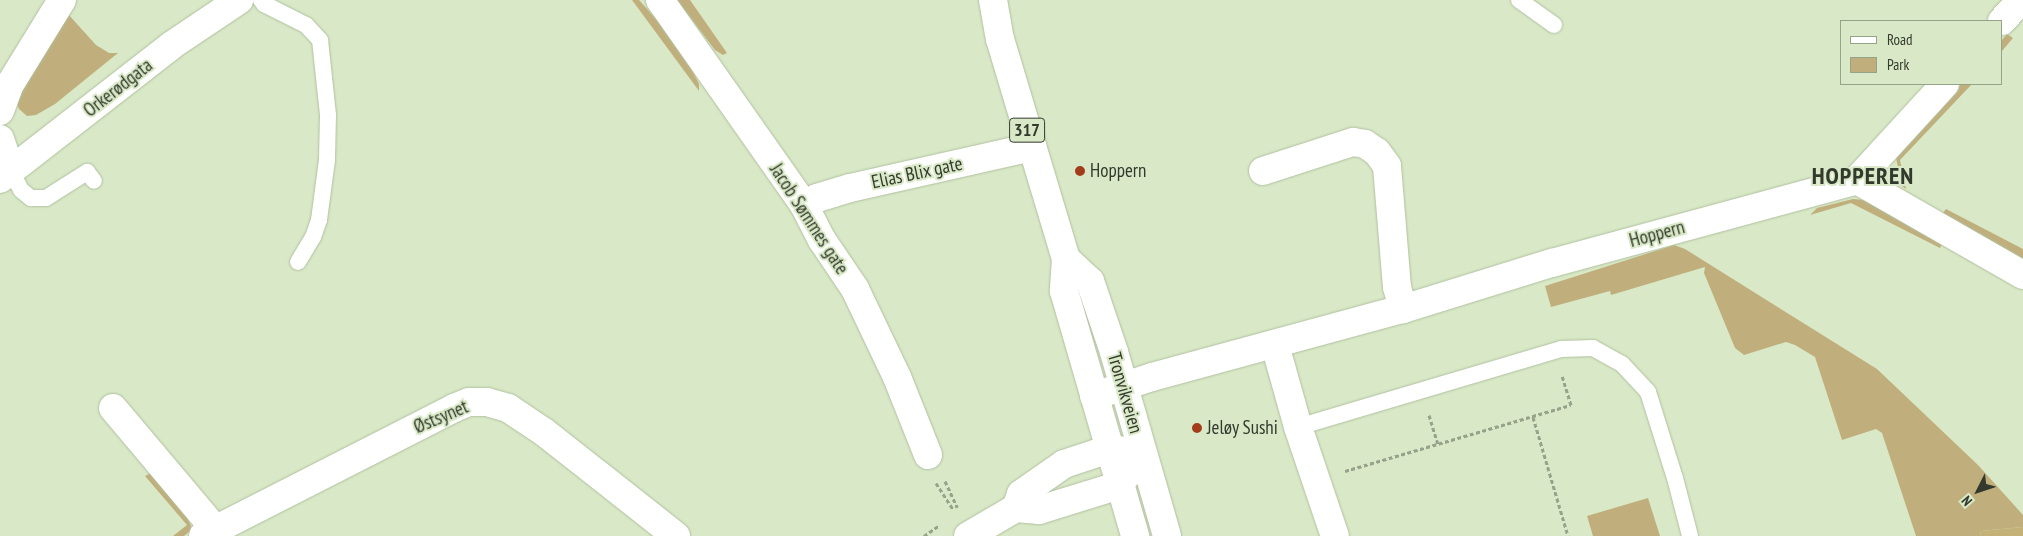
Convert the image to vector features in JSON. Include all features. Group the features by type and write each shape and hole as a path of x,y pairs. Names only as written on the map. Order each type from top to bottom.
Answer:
{"street":[{"path":"0,111 9,86 62,0"},
{"name":"Orkerødgata","path":"4,173 172,45 239,0"},
{"name":"Jacob Sømmes gate","path":"660,0 804,205 822,240 866,310 928,455"},
{"name":"Tronvikveien","path":"993,0 1000,39 1066,259 1064,291 1135,536"},
{"path":"2003,20 2021,0"},
{"path":"1944,85 1857,180 2023,275"},
{"path":"0,139 4,173"},
{"path":"1263,171 1353,142 1364,144 1377,152 1386,166 1397,287 1403,309"},
{"name":"Elias Blix gate","path":"804,205 818,198 850,188 1032,147"},
{"name":"Hoppern","path":"1094,396 1403,309 1552,263 1857,180"},
{"name":"Tronvikveien","path":"1066,259 1090,281 1124,386 1142,454 1168,536"},
{"path":"1275,345 1298,427 1335,536"},
{"name":"Østsynet","path":"113,408 209,533 454,408 469,402 486,402 508,408 544,432 676,536"},
{"path":"968,536 1016,508 1039,510 1120,485 1142,454 1109,449 1064,464 1037,481 1021,494 1016,508"}],"lane":[{"path":"261,0 264,4 306,25 320,40 328,114 327,160 319,220 313,237 298,262"},
{"path":"1519,0 1554,26"},
{"path":"4,173 32,198 46,198 86,172 94,181"},
{"path":"1298,427 1555,351 1593,348 1622,364 1648,392 1675,478 1690,536"}],"path":[{"path":"1315,480 1571,405 1555,351"},
{"path":"1421,390 1438,444"},
{"path":"1532,416 1568,536"},
{"path":"942,495 950,506"}],"green space":[{"path":"632,0 639,0 665,29 688,62 699,84 699,91"},
{"path":"677,0 690,0 727,53 723,55 715,50"},
{"path":"68,14 96,45 109,53 118,53 55,104 36,115 27,116 19,109 15,99"},
{"path":"2007,34 2013,38 2003,50 2003,39"},
{"path":"1960,85 1971,85 1900,160 1906,189 1902,186 1896,158 1902,148"},
{"path":"1853,199 1864,200 1940,240 1942,244 1940,248 1851,203 1810,215 1817,208"},
{"path":"1946,209 2023,249 2023,262 1942,214"},
{"path":"1674,245 1685,249 1877,369 1978,465 2023,515 2023,527 1981,531 1980,536 1916,536 1882,433 1876,429 1842,440 1815,357 1795,345 1786,342 1744,355 1735,348 1704,273 1705,267 1611,295 1610,291 1551,307 1545,286"},
{"path":"151,473 187,517 191,526 190,531 184,536 173,536 187,525 145,476"},
{"path":"1648,498 1660,536 1593,536 1587,516"}],"shaded area":[{"path":"2023,527 2023,536 1980,536 1981,531"}],"place":[{"name":"Hoppern","path":"1080,171"},
{"name":"Jeløy Sushi","path":"1197,428"}],"district":[{"name":"HOPPEREN","path":"1863,176"}]}
